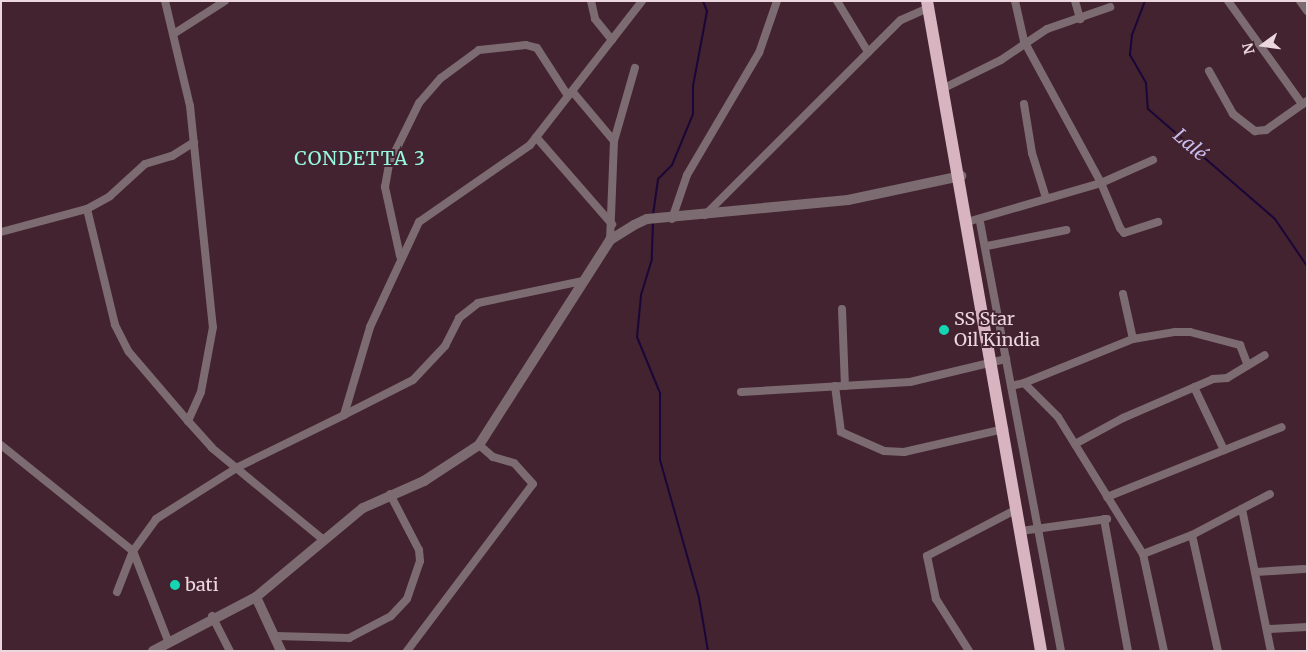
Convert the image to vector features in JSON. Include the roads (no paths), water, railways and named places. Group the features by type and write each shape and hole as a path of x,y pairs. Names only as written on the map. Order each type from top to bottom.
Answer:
{"highway":[{"path":"928,4 942,89 961,176 974,222 973,256 993,360 1041,651"}],"street":[{"path":"165,1 175,33 194,142 213,327 201,392 188,421"},
{"path":"175,33 225,1"},
{"path":"591,1 595,19 612,40"},
{"path":"344,415 370,327 400,256 419,222 536,138 642,1"},
{"path":"672,219 687,175 759,53 777,1"},
{"path":"837,1 868,52"},
{"path":"1015,1 1024,41 1101,183 1124,233 1158,222"},
{"path":"1075,1 1080,19"},
{"path":"1209,71 1233,114 1255,131 1266,130 1305,102 1228,1"},
{"path":"1300,1 1307,11"},
{"path":"705,215 901,20 928,4"},
{"path":"942,89 1001,60 1024,41 1110,7"},
{"path":"400,256 385,187 389,164 419,103 441,78 479,50 526,45 537,48 570,93 614,141"},
{"path":"153,651 212,616 256,597 321,538 390,494 424,481 479,445 582,281 610,240 614,141 635,68"},
{"path":"1024,104 1032,153 1046,198"},
{"path":"536,138 612,224"},
{"path":"1,232 87,209 110,196 145,164 172,156 194,142"},
{"path":"1061,651 1036,532 988,249 974,222 1046,198 1101,183 1153,160"},
{"path":"610,240 652,219 672,219 848,200 961,176"},
{"path":"87,209 116,325 129,352 212,448 238,467 321,538"},
{"path":"973,256 988,249 1066,230"},
{"path":"117,592 133,551 156,519 238,467 413,380 445,346 458,318 478,303 582,281"},
{"path":"1123,294 1133,339"},
{"path":"842,309 845,386"},
{"path":"1011,386 1024,383 1133,339 1190,332 1240,345 1247,363"},
{"path":"1075,444 1194,387 1227,378 1247,363 1265,355"},
{"path":"741,392 910,382 993,360 1006,359"},
{"path":"1024,383 1058,417 1107,497 1116,516 1143,554 1164,651"},
{"path":"835,386 842,432 884,450 904,452 1004,430"},
{"path":"1194,387 1224,450"},
{"path":"1107,497 1282,427"},
{"path":"1,445 133,551 168,641"},
{"path":"407,651 533,484 514,463 493,457 479,445"},
{"path":"276,636 349,638 391,616 406,598 420,561 419,550 390,494"},
{"path":"1143,554 1192,535 1270,494"},
{"path":"969,651 936,599 927,556 1017,509"},
{"path":"1242,509 1271,651"},
{"path":"1020,531 1036,532 1104,520 1116,516"},
{"path":"1104,520 1128,651"},
{"path":"1192,535 1218,651"},
{"path":"1256,572 1304,569"},
{"path":"256,597 276,636 281,651"},
{"path":"212,616 230,651"},
{"path":"1268,629 1307,627"}],"waterway":[{"path":"653,215 658,179 672,165 693,114 693,86 707,11 703,1"},
{"name":"Lalé","path":"1145,1 1132,35 1130,55 1146,83 1148,109 1275,219 1307,266"},
{"path":"653,222 652,259 641,296 637,337 660,393 660,460 699,598 708,651"}],"place":[{"name":"SS Star Oil Kindia","path":"944,330"},
{"name":"bati","path":"175,585"}],"district":[{"name":"СONDETTA 3","path":"360,159"}]}
